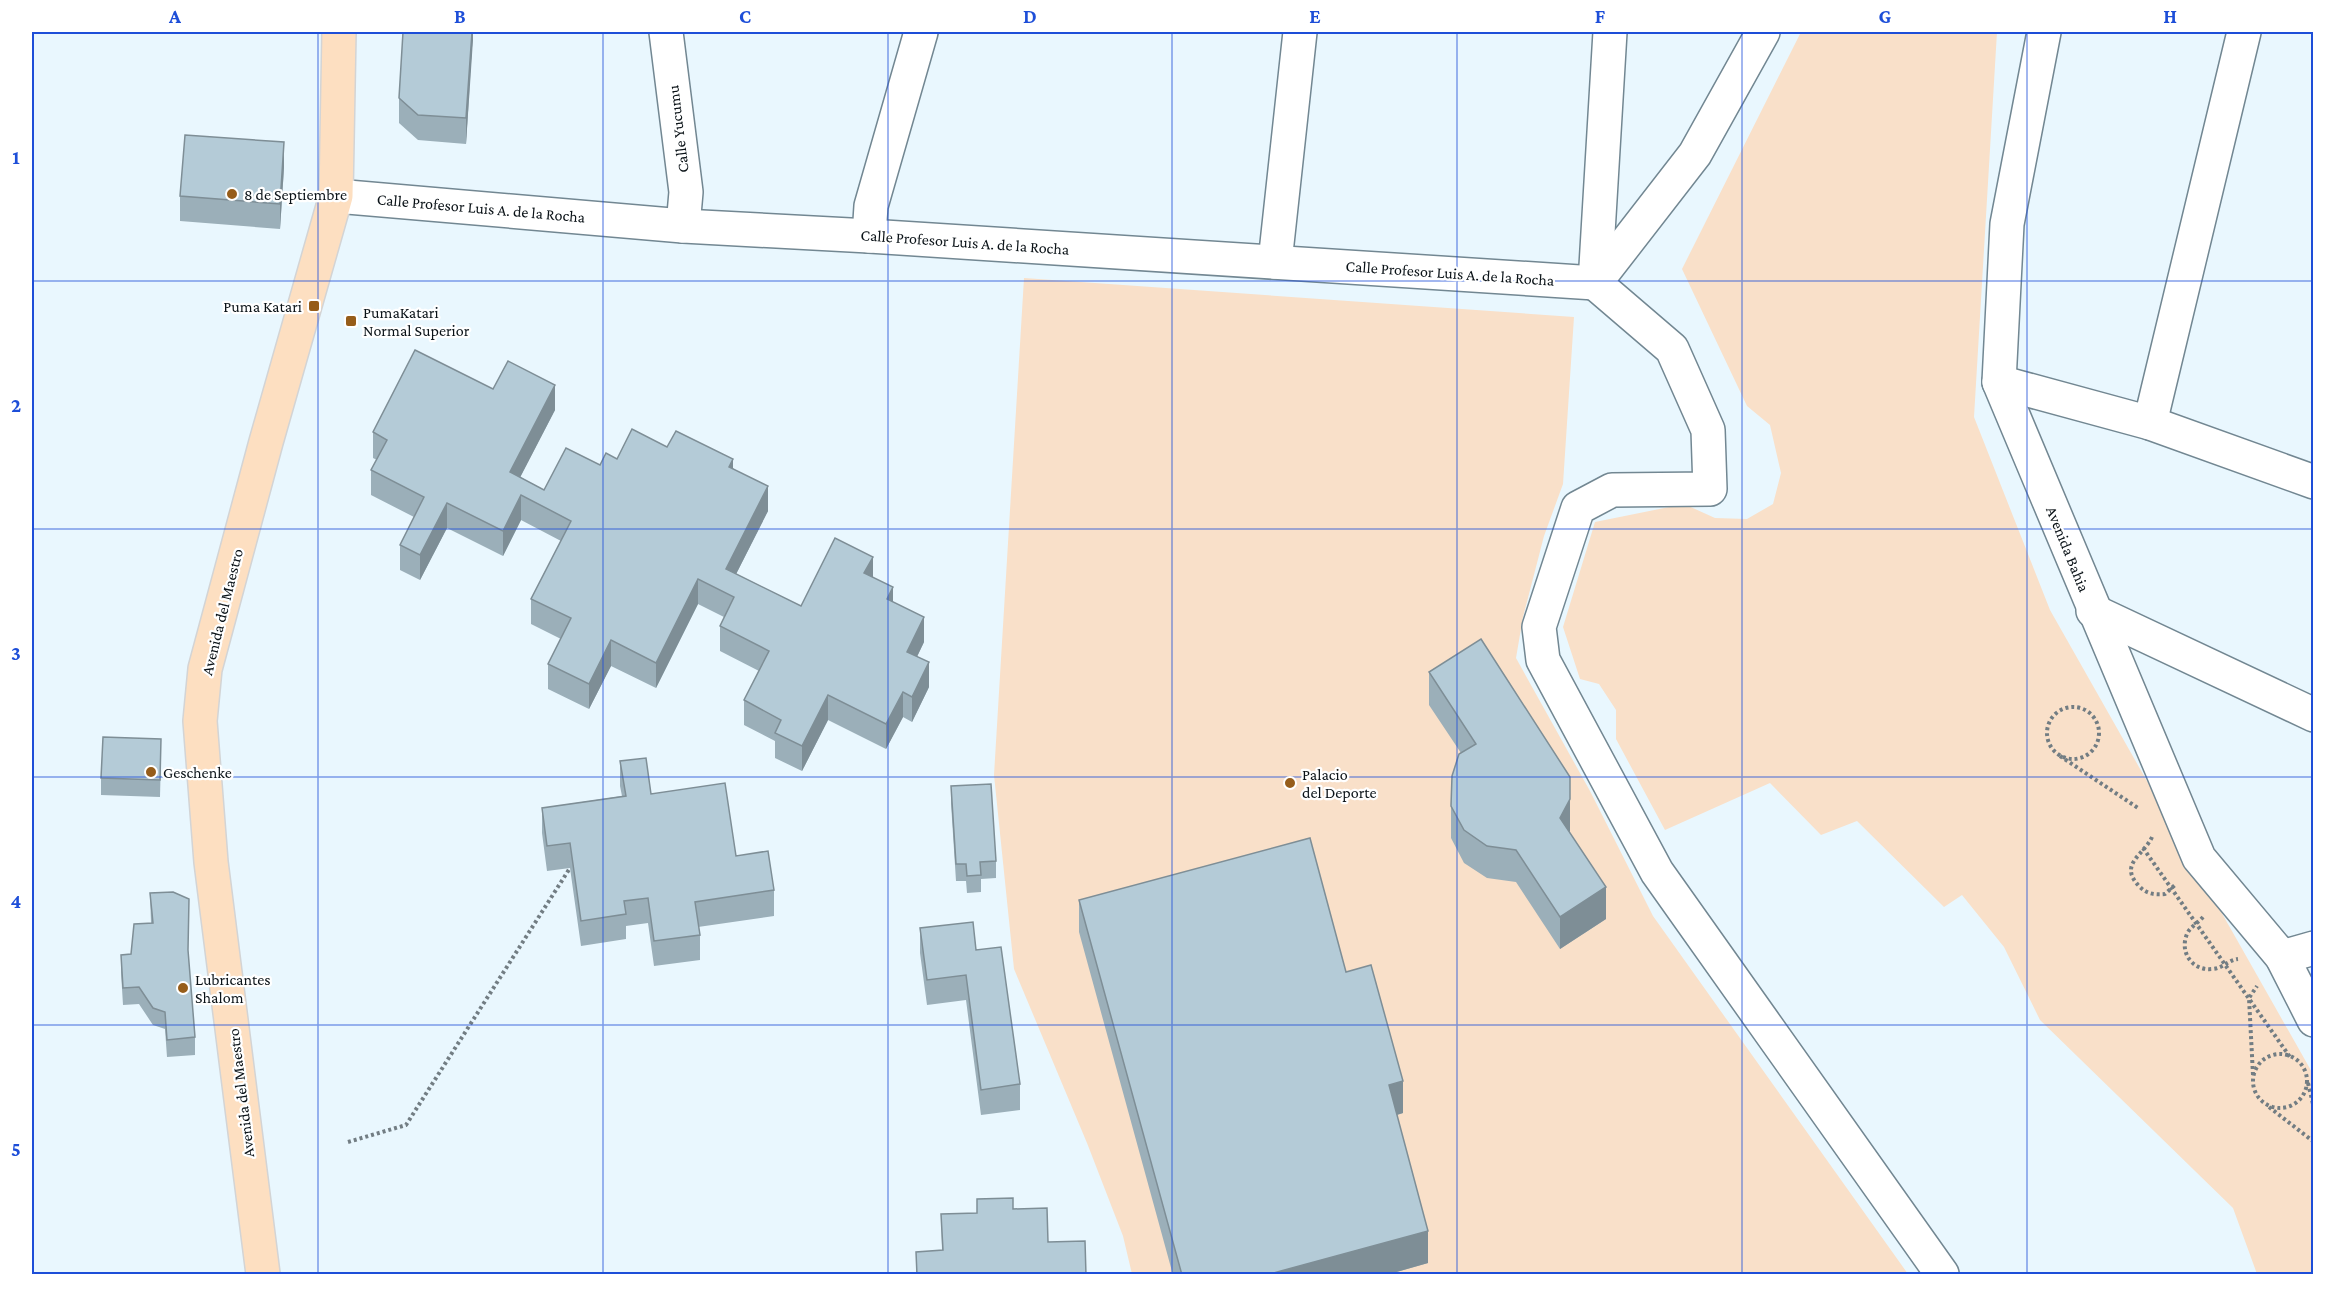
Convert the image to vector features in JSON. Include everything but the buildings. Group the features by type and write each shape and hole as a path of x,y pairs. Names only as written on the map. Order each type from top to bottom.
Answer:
{"main road":[{"name":"Avenida del Maestro","path":"263,1275 211,862 200,721 206,669 266,442 336,196 339,32"}],"street":[{"name":"Calle Yucumu","path":"666,32 686,192 683,226"},
{"path":"869,236 871,206 921,32"},
{"path":"1275,262 1300,32"},
{"path":"1595,283 1610,32"},
{"path":"1595,283 1695,154 1763,32"},
{"name":"Avenida Bahia","path":"2044,32 2007,224 1999,382 2093,611 2199,858 2282,957 2313,1020"},
{"path":"2150,423 2244,32"},
{"name":"Calle Profesor Luis A. de la Rocha","path":"336,196 683,226 1595,283"},
{"path":"1595,283 1672,349 1708,430 1710,489 1612,490 1578,508 1539,627 1543,660 1657,872 1942,1275"},
{"path":"1999,382 2150,423 2313,482"},
{"path":"2093,611 2313,715"},
{"path":"2282,957 2313,948"}],"path":[{"path":"2060,756 2069,759 2086,756 2097,744 2100,735 2099,726 2095,718 2081,708 2063,708 2050,719 2046,736 2053,752 2145,814"},
{"path":"2153,832 2151,841 2137,854 2132,869 2136,884 2142,890 2157,895 2165,894 2170,888"},
{"path":"2143,849 2290,1057"},
{"path":"348,1142 406,1125 570,868"},
{"path":"2202,919 2190,929 2186,936 2185,952 2189,960 2202,969 2218,969 2224,963"},
{"path":"2249,998 2256,1094 2260,1100 2313,1142"},
{"path":"2253,1075 2263,1060 2272,1056 2290,1057 2297,1061 2306,1077 2313,1108"},
{"path":"2260,1100 2276,1108 2292,1105 2304,1094 2306,1077"}],"shaded area":[{"path":"1801,32 1997,32 1974,417 2050,610 2313,1074 2313,1274 2257,1274 2233,1208 2040,1020 2004,947 1962,895 1944,907 1857,821 1821,835 1770,783 1665,830 1616,739 1616,710 1599,684 1580,679 1563,627 1595,522 1684,504 1715,518 1747,519 1773,504 1781,473 1770,425 1747,406 1682,269"},
{"name":"Palacio del Deporte","path":"1024,278 1574,317 1563,484 1544,536 1523,617 1516,658 1590,791 1653,916 1908,1274 1132,1274 1123,1236 1087,1143 1014,969 994,775"}],"place":[{"name":"8 de Septiembre","path":"232,194"},
{"name":"Puma Katari","path":"314,306"},
{"name":"PumaKatari Normal Superior","path":"351,321"},
{"name":"Geschenke","path":"151,772"},
{"name":"Palacio del Deporte","path":"1290,783"},
{"name":"Lubricantes Shalom","path":"183,988"}]}
